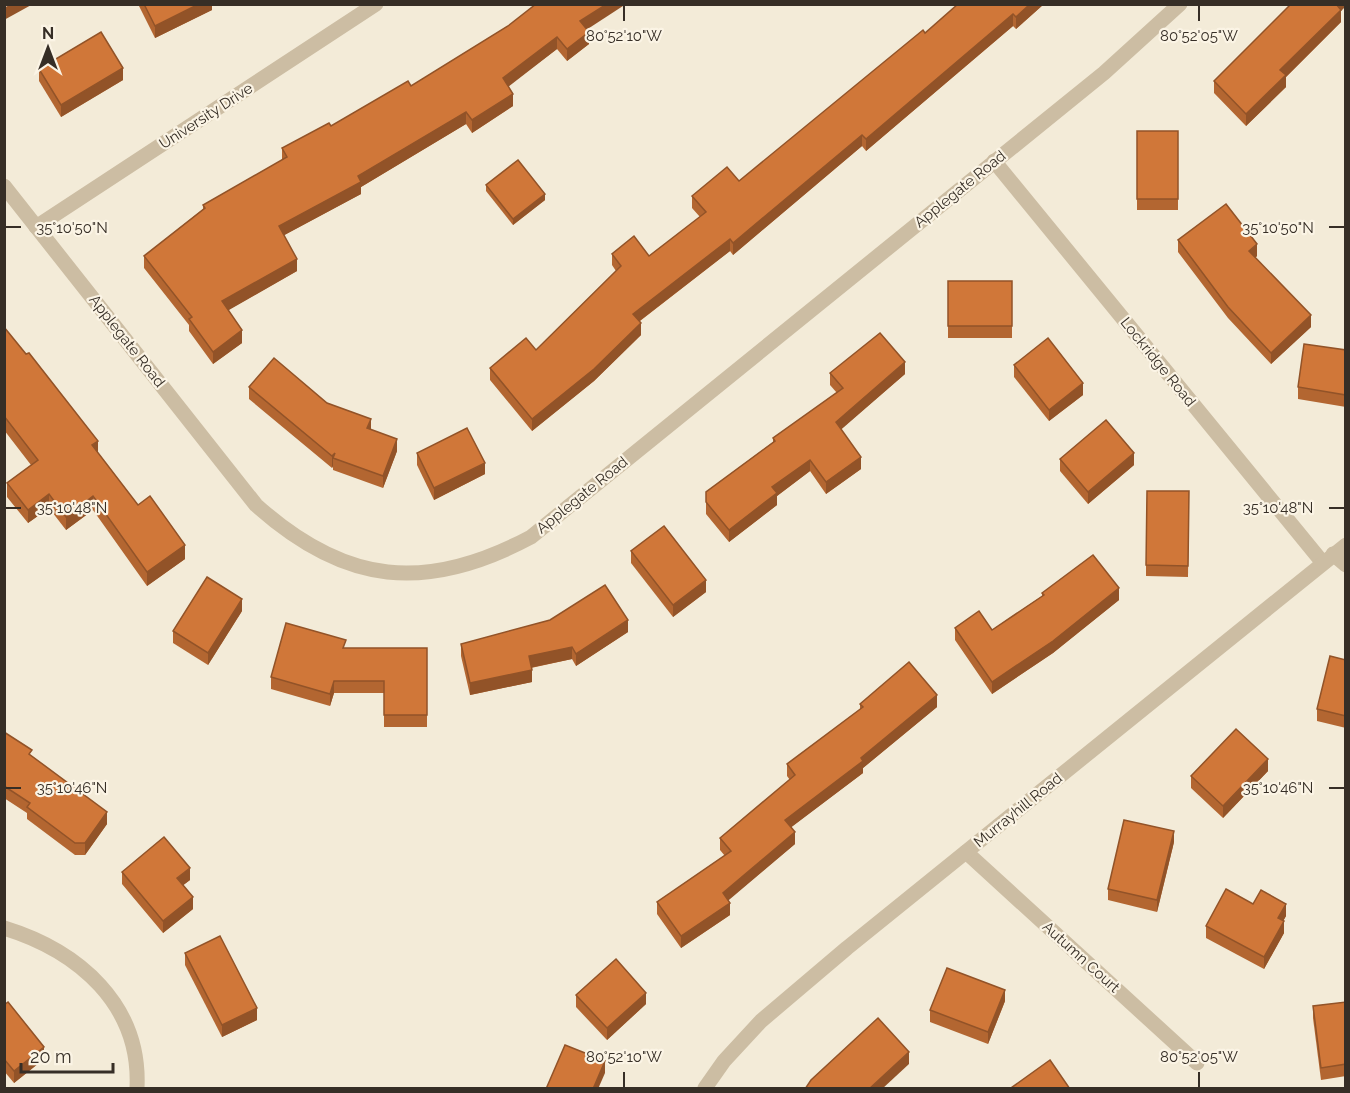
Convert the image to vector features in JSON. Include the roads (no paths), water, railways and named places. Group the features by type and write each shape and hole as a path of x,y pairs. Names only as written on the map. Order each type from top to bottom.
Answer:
{"street":[{"name":"University Drive","path":"36,227 376,4"},
{"name":"Applegate Road","path":"4,186 256,505 286,532 321,553 359,567 399,573 434,572 494,556 531,537 1104,73 1180,4"},
{"name":"Lockridge Road","path":"994,161 1334,554 1346,565"},
{"name":"Murrayhill Road","path":"705,1089 724,1060 761,1021 1334,554"},
{"name":"Autumn Court","path":"966,852 1197,1063"},
{"path":"4,928 61,950 104,989 115,1005 131,1041 136,1061 137,1089"}]}
